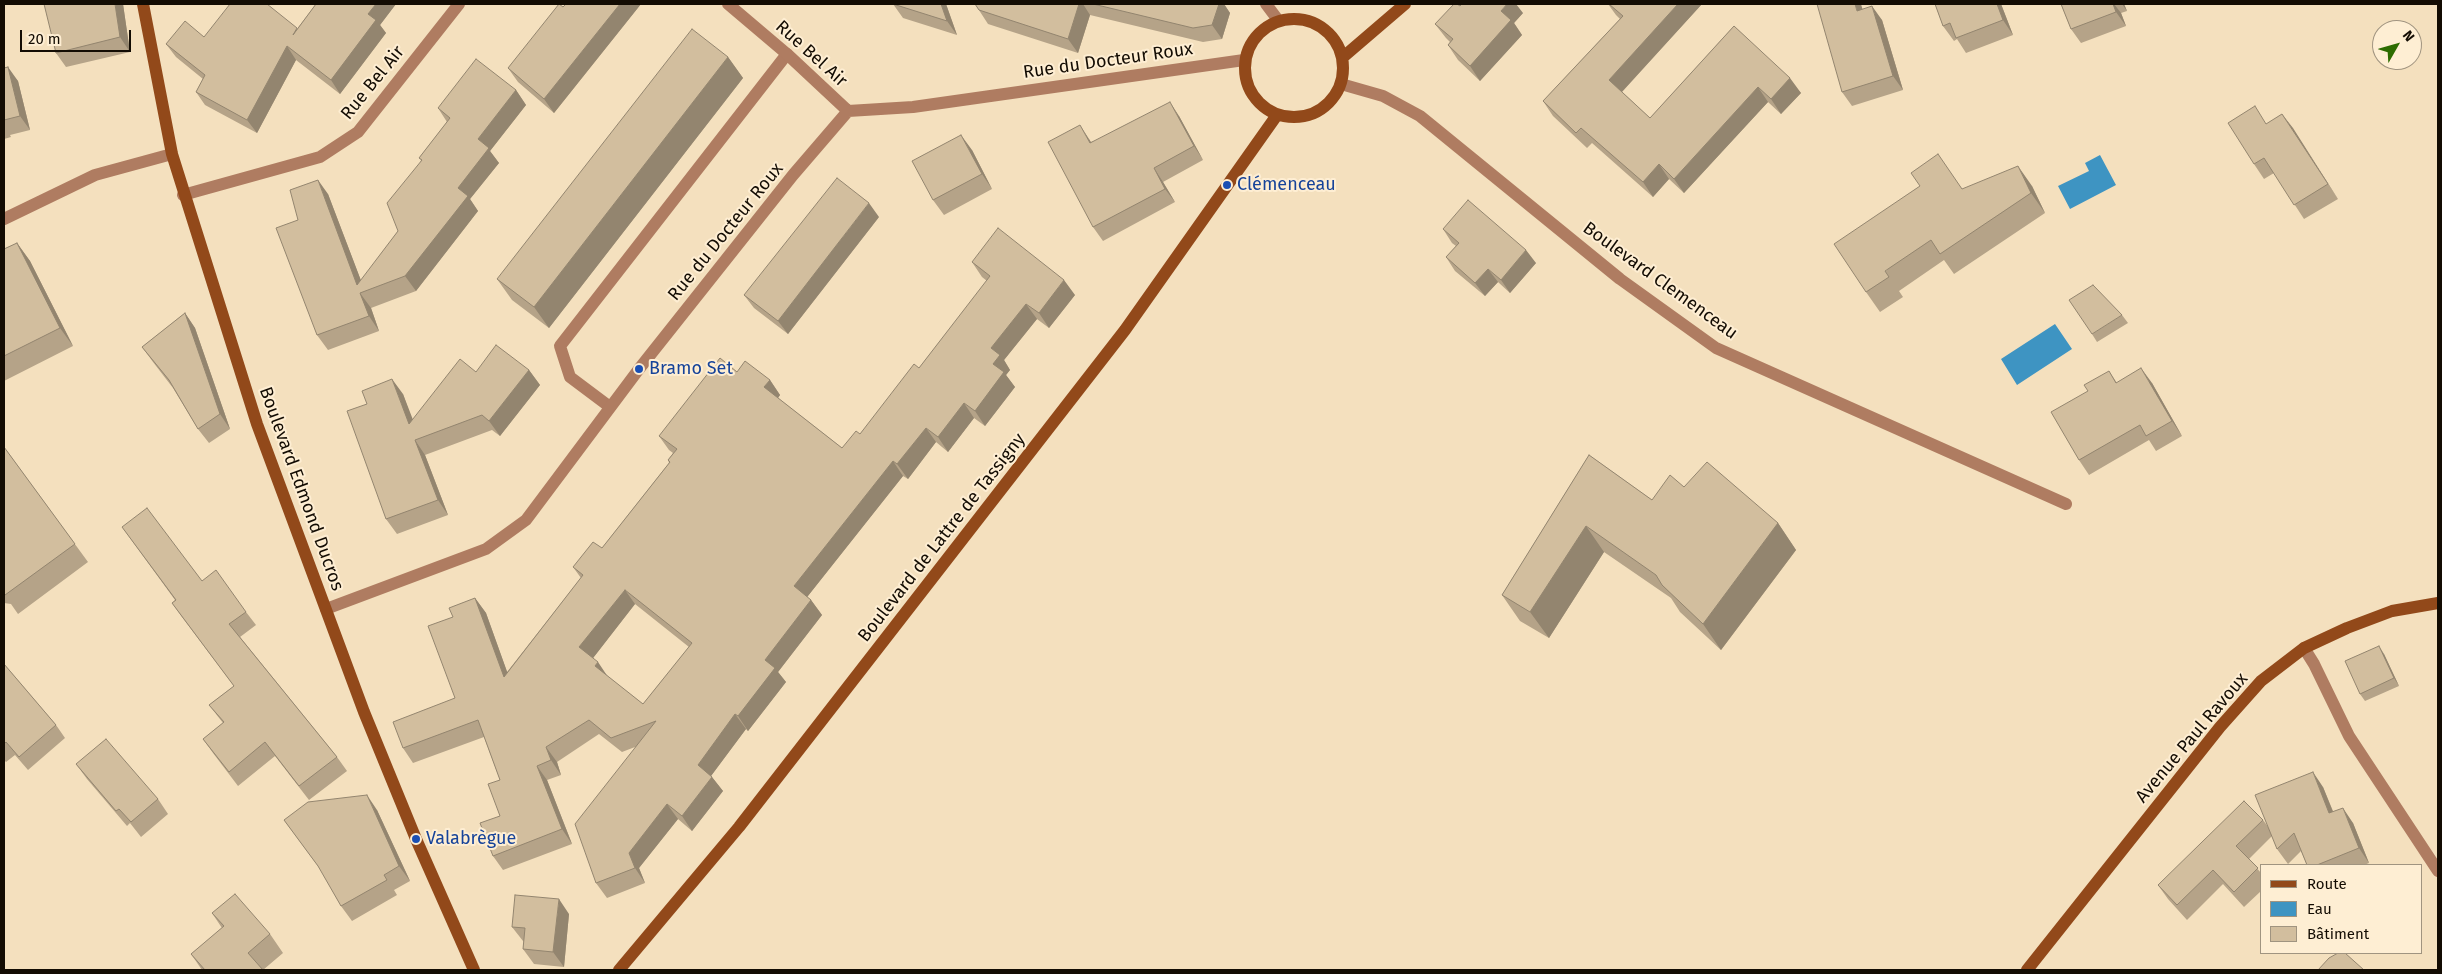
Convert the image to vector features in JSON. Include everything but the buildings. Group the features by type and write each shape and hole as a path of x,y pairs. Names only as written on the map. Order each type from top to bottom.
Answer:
{"street":[{"name":"Boulevard Edmond Ducros","path":"143,4 172,154 183,195 257,424 364,712 412,830 474,970"},
{"name":"Rue Bel Air","path":"183,195 320,158 358,132 459,4"},
{"name":"Rue Bel Air","path":"728,4 787,54 848,111"},
{"path":"1266,4 1278,20"},
{"path":"1342,58 1406,4"},
{"path":"1295,18 1311,21 1326,30 1336,43 1342,58 1343,72 1341,84 1326,106 1315,113 1303,117 1277,115 1262,107 1251,93 1244,77 1244,60 1250,43 1262,29 1278,20 1295,18"},
{"path":"610,407 570,377 560,346 787,54"},
{"name":"Rue du Docteur Roux","path":"326,609 486,549 526,520 610,407 793,175 848,111 913,107 1244,60"},
{"name":"Boulevard Clemenceau","path":"1341,84 1382,96 1420,116 1620,279 1716,348 2066,504"},
{"name":"Boulevard de Lattre de Tassigny","path":"619,970 739,827 1125,330 1277,115"},
{"path":"4,219 95,175 172,154"},
{"name":"Avenue Paul Ravoux","path":"2028,970 2220,727 2261,681 2304,648 2347,628 2392,611 2438,603"},
{"path":"2304,648 2314,664 2349,736 2438,871"}],"water":[{"path":"2100,155 2116,185 2070,209 2058,186 2089,171 2085,163"},
{"path":"2055,324 2072,349 2017,385 2001,359"}],"place":[{"name":"Clémenceau","path":"1227,185"},
{"name":"Bramo Set","path":"639,369"},
{"name":"Valabrègue","path":"416,839"}]}
